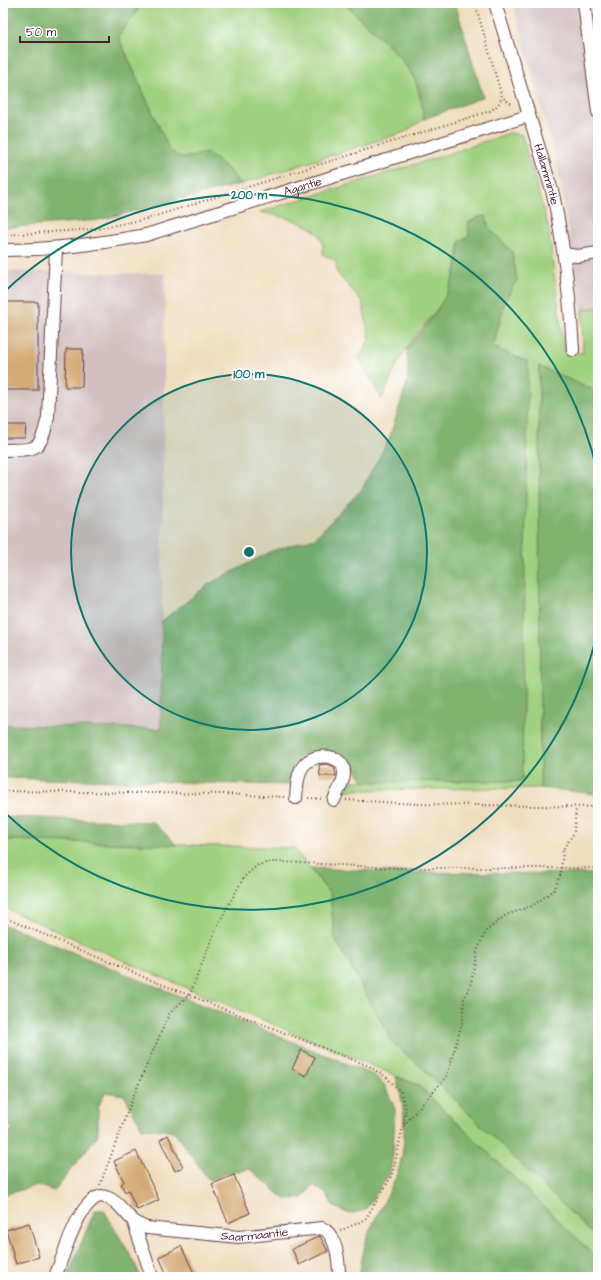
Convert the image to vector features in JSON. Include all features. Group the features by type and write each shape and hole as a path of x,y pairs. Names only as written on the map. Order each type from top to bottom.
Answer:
{"street":[{"name":"Hallammintie","path":"495,3 528,116 553,194 564,254 573,350"},
{"path":"584,3 598,112"},
{"name":"Agantie","path":"3,250 56,249 96,245 146,235 528,116"},
{"path":"3,450 32,450 39,445 44,434 48,417 56,249"},
{"path":"564,254 578,256 598,253"},
{"path":"296,798 298,776 303,766 313,758 326,756 336,758 342,763 344,769 343,778 334,800"},
{"path":"55,1277 81,1214 89,1202 96,1197 106,1196 115,1201 134,1223 145,1262 152,1277"},
{"name":"Saarmaantie","path":"134,1223 147,1228 227,1237 258,1236 317,1228 326,1230 329,1234"},
{"path":"329,1234 336,1251 339,1277"}],"path":[{"path":"475,3 502,97 528,116"},
{"path":"3,235 96,229 146,219 490,111 498,105 502,97"},
{"path":"403,1126 447,1076 463,1019 464,999 471,983 477,951 486,931 506,915 532,906 554,890 562,868 562,849 574,833 576,808 598,808"},
{"path":"96,1197 133,1097 169,1014 190,994 216,928 244,877 258,865 270,862 283,862 397,868 598,868"},
{"path":"3,917 140,975 378,1071 393,1083 401,1092 406,1109 394,1168 390,1179 366,1218 358,1224 329,1234"}],"shaded area":[{"path":"513,3 598,3 598,307 582,310 557,165"},
{"path":"3,271 165,274 161,729 3,725"}],"green space":[{"path":"3,3 143,3 118,36 169,149 173,153 182,157 191,157 206,152 227,168 241,184 99,220 3,228"},
{"path":"143,3 344,3 392,49 409,70 418,89 424,119 405,132 241,184 227,168 206,152 191,157 182,157 173,153 169,149 118,36"},
{"path":"344,3 455,3 483,97 424,119 418,89 409,70 392,49"},
{"path":"509,133 522,135 548,226 564,350 583,353 582,310 598,307 598,392 539,367 540,788 344,790 349,781 522,781 493,347 505,300 517,280 512,252 489,228 460,241 455,273 451,286 439,307 406,349 396,367 382,399 359,358 370,339 362,301 337,273 336,261 323,254 322,241 318,234 312,229 295,220 260,212 442,156"},
{"path":"486,216 489,228 512,252 517,280 505,300 493,347 528,362 522,781 364,782 350,761 334,752 326,751 310,753 297,760 292,769 289,785 3,778 3,725 161,729 162,621 209,584 272,551 315,538 361,490 389,439 408,380 407,349 435,313 447,293 456,268 460,241 469,236 468,223 478,217"},
{"path":"539,366 598,392 598,794 540,788"},
{"path":"3,817 153,822 177,845 3,840"},
{"path":"3,840 294,848 330,894 335,938 393,1043 419,1065 598,1239 598,1259 418,1085 156,975 3,907"},
{"path":"310,868 394,872 598,874 598,1239 419,1065 393,1043 335,938 330,894"},
{"path":"3,924 374,1075 384,1084 395,1109 393,1154 390,1173 365,1210 350,1214 334,1207 326,1194 313,1185 303,1198 285,1199 250,1169 229,1173 209,1180 175,1133 160,1129 142,1128 124,1095 105,1092 98,1107 98,1135 54,1191 37,1185 3,1195 3,1134 13,1130 3,1117"},
{"path":"396,1077 418,1085 598,1259 598,1277 359,1277 367,1238 395,1179 402,1155 404,1142 404,1115"},
{"path":"95,1210 104,1210 133,1260 141,1277 67,1277"}],"building":[{"path":"3,302 38,302 38,390 3,390"},
{"path":"66,349 83,349 82,387 65,387"},
{"path":"3,425 26,425 25,438 3,438"},
{"path":"327,764 334,767 336,776 320,776 319,765"},
{"path":"301,1050 315,1057 306,1076 292,1069"},
{"path":"168,1135 183,1167 175,1171 160,1140"},
{"path":"136,1151 159,1200 137,1210 128,1190 125,1192 121,1184 124,1182 114,1161"},
{"path":"234,1175 250,1213 228,1223 212,1184"},
{"path":"29,1223 39,1257 16,1264 6,1230"},
{"path":"320,1236 328,1251 299,1265 292,1249"},
{"path":"181,1246 196,1277 168,1277 159,1257"}]}
